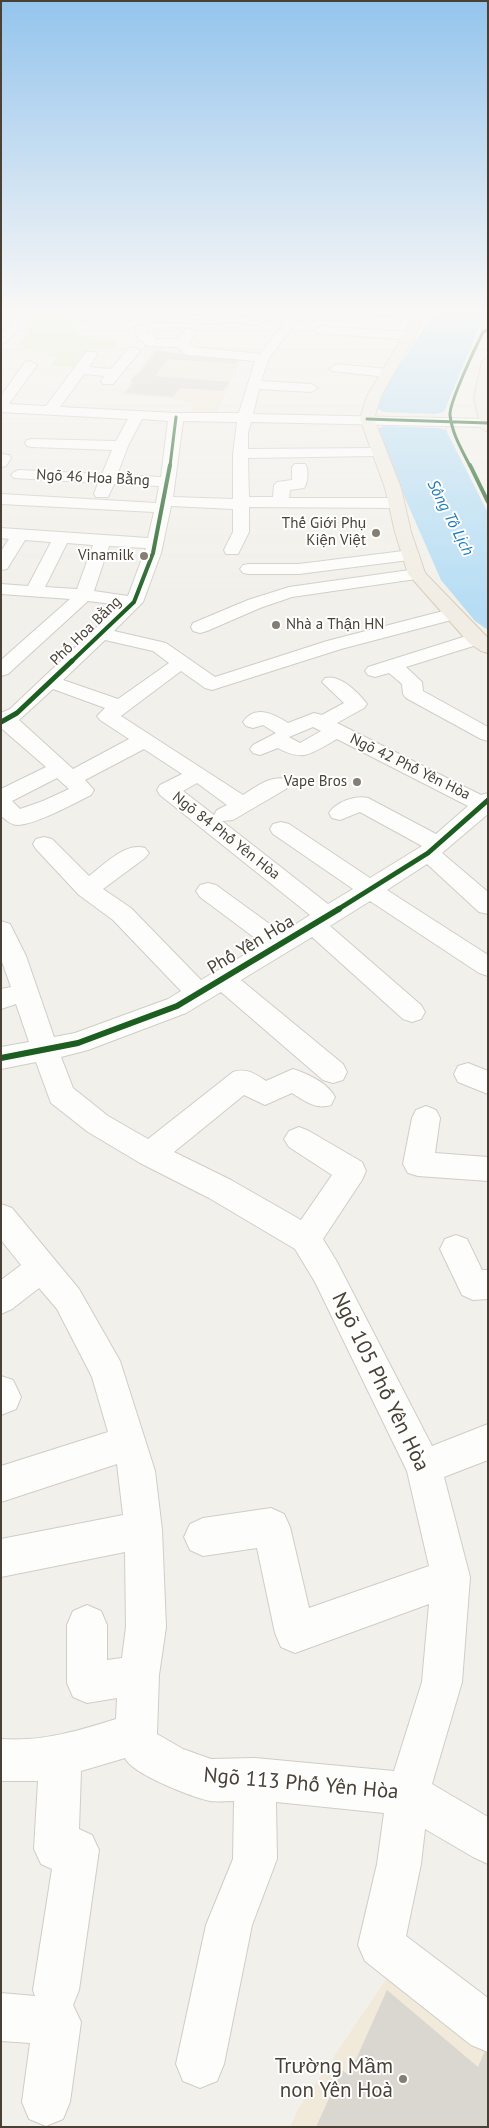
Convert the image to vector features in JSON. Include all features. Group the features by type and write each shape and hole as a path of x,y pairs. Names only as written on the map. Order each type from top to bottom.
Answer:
{"main road":[{"path":"373,410 378,452 396,502 417,574 452,614 482,643"},
{"path":"483,410 487,425"}],"street":[{"path":"50,410 67,422"},
{"path":"232,550 241,532 241,433 247,410"},
{"path":"41,468 67,422 103,414 176,417 445,421 487,425"},
{"path":"34,592 56,536 58,503 67,478 88,445 103,414"},
{"path":"103,540 98,505 121,446 137,416"},
{"name":"Phố Hoa Bằng","path":"6,716 51,682 134,602 155,544 168,482 176,417"},
{"path":"32,443 121,446"},
{"path":"240,454 378,452"},
{"name":"Ngõ 46 Hoa Bằng","path":"2,464 20,473 41,468 67,478 168,482"},
{"path":"278,510 282,485 300,484 300,467"},
{"path":"1,565 9,533 10,500 20,473"},
{"path":"328,488 356,488"},
{"path":"374,488 396,502"},
{"path":"10,500 130,507 240,503 278,510 344,518"},
{"path":"278,510 396,502"},
{"path":"362,518 396,502"},
{"path":"1,670 73,607 84,595 103,540 130,507"},
{"path":"9,533 155,544"},
{"path":"249,568 299,569 410,555"},
{"path":"200,627 254,604 289,592 417,574"},
{"path":"1,589 84,595 134,602"},
{"path":"102,634 159,646 209,682 217,683 334,645 452,614"},
{"path":"482,643 384,669 412,682 413,694 488,735"},
{"path":"51,682 119,706 182,662"},
{"path":"253,722 265,717 286,731 314,719 338,718 357,704 328,687"},
{"name":"Ngõ 84 Phố Yên Hòa","path":"119,706 107,716 198,774 168,790 210,823 320,920 412,1012"},
{"path":"1,804 17,818 52,806 83,790 6,716"},
{"name":"Ngõ 42 Phố Yên Hòa","path":"260,749 278,739 297,750 302,750 338,718 486,803"},
{"path":"1,798 65,774 144,740"},
{"path":"198,774 242,805"},
{"path":"210,823 278,784"},
{"path":"340,813 360,803 432,849 488,906"},
{"name":"Phố Yên Hòa","path":"1,1058 78,1043 177,1006 281,945 432,849 486,803"},
{"path":"282,829 488,967"},
{"path":"44,844 87,889 122,914 198,993"},
{"path":"87,889 137,853"},
{"path":"208,891 281,945"},
{"name":"Ngõ 105 Phố Yên Hòa","path":"1,930 26,992 60,1095 98,1124 150,1154 220,1189 306,1239 326,1272 424,1467 451,1577 442,1682 408,1794 399,1864 381,1945 488,2028"},
{"path":"223,979 333,1072"},
{"path":"1,999 26,992"},
{"path":"150,1154 243,1080 265,1094 293,1080 321,1097"},
{"path":"426,1118 418,1164 488,1169"},
{"path":"299,1139 351,1172 306,1239"},
{"path":"1,1217 68,1299 108,1372 137,1470 143,1530 146,1627 135,1734 60,1755 18,1763 1,1760"},
{"path":"456,1249 473,1285 488,1284"},
{"path":"1,1299 42,1267"},
{"path":"1,1392 4,1397 1,1398"},
{"path":"424,1467 488,1442"},
{"path":"1,1484 130,1443"},
{"path":"203,1537 271,1527 295,1633 451,1577"},
{"path":"1,1558 143,1530"},
{"path":"87,1626 87,1684 140,1675"},
{"name":"Ngõ 113 Phố Yên Hòa","path":"135,1734 142,1749 173,1767 211,1780 255,1779 408,1794"},
{"path":"56,1990 77,1850 56,1849 60,1755"},
{"path":"200,2064 229,1925 255,1859 255,1779"},
{"path":"408,1794 488,1842"},
{"path":"1,2018 57,2022 46,2102"}],"shaded area":[{"path":"191,410 218,410 217,413 190,413"},
{"name":"Trường Mầm non Yên Hoà","path":"389,1975 488,2047 488,2127 290,2127 297,2111"}],"water":[{"name":"Sông Tô Lịch","path":"378,410 445,410 447,432 488,513 488,630 475,621 441,580 394,473 379,431"}],"pier":[{"path":"378,410 435,414 444,412 446,430 439,428 384,426 379,428"}],"building":[{"name":"Trường Mầm non Yên Hoà","path":"387,1990 478,2067 488,2044 488,2127 316,2127 342,2070 349,2075"}],"cycle path":[{"path":"451,410 454,433 488,502"},
{"path":"1,722 17,713 134,602 153,553 168,482 176,417"},
{"path":"367,419 488,423"},
{"path":"1,1058 78,1043 177,1006 281,945 428,853 488,800"}],"place":[{"name":"Thế Giới Phụ Kiện Việt","path":"376,533"},
{"name":"Vinamilk","path":"144,556"},
{"name":"Nhà a Thận HN","path":"276,625"},
{"name":"Vape Bros","path":"357,782"},
{"name":"Trường Mầm non Yên Hoà","path":"403,2079"}]}
